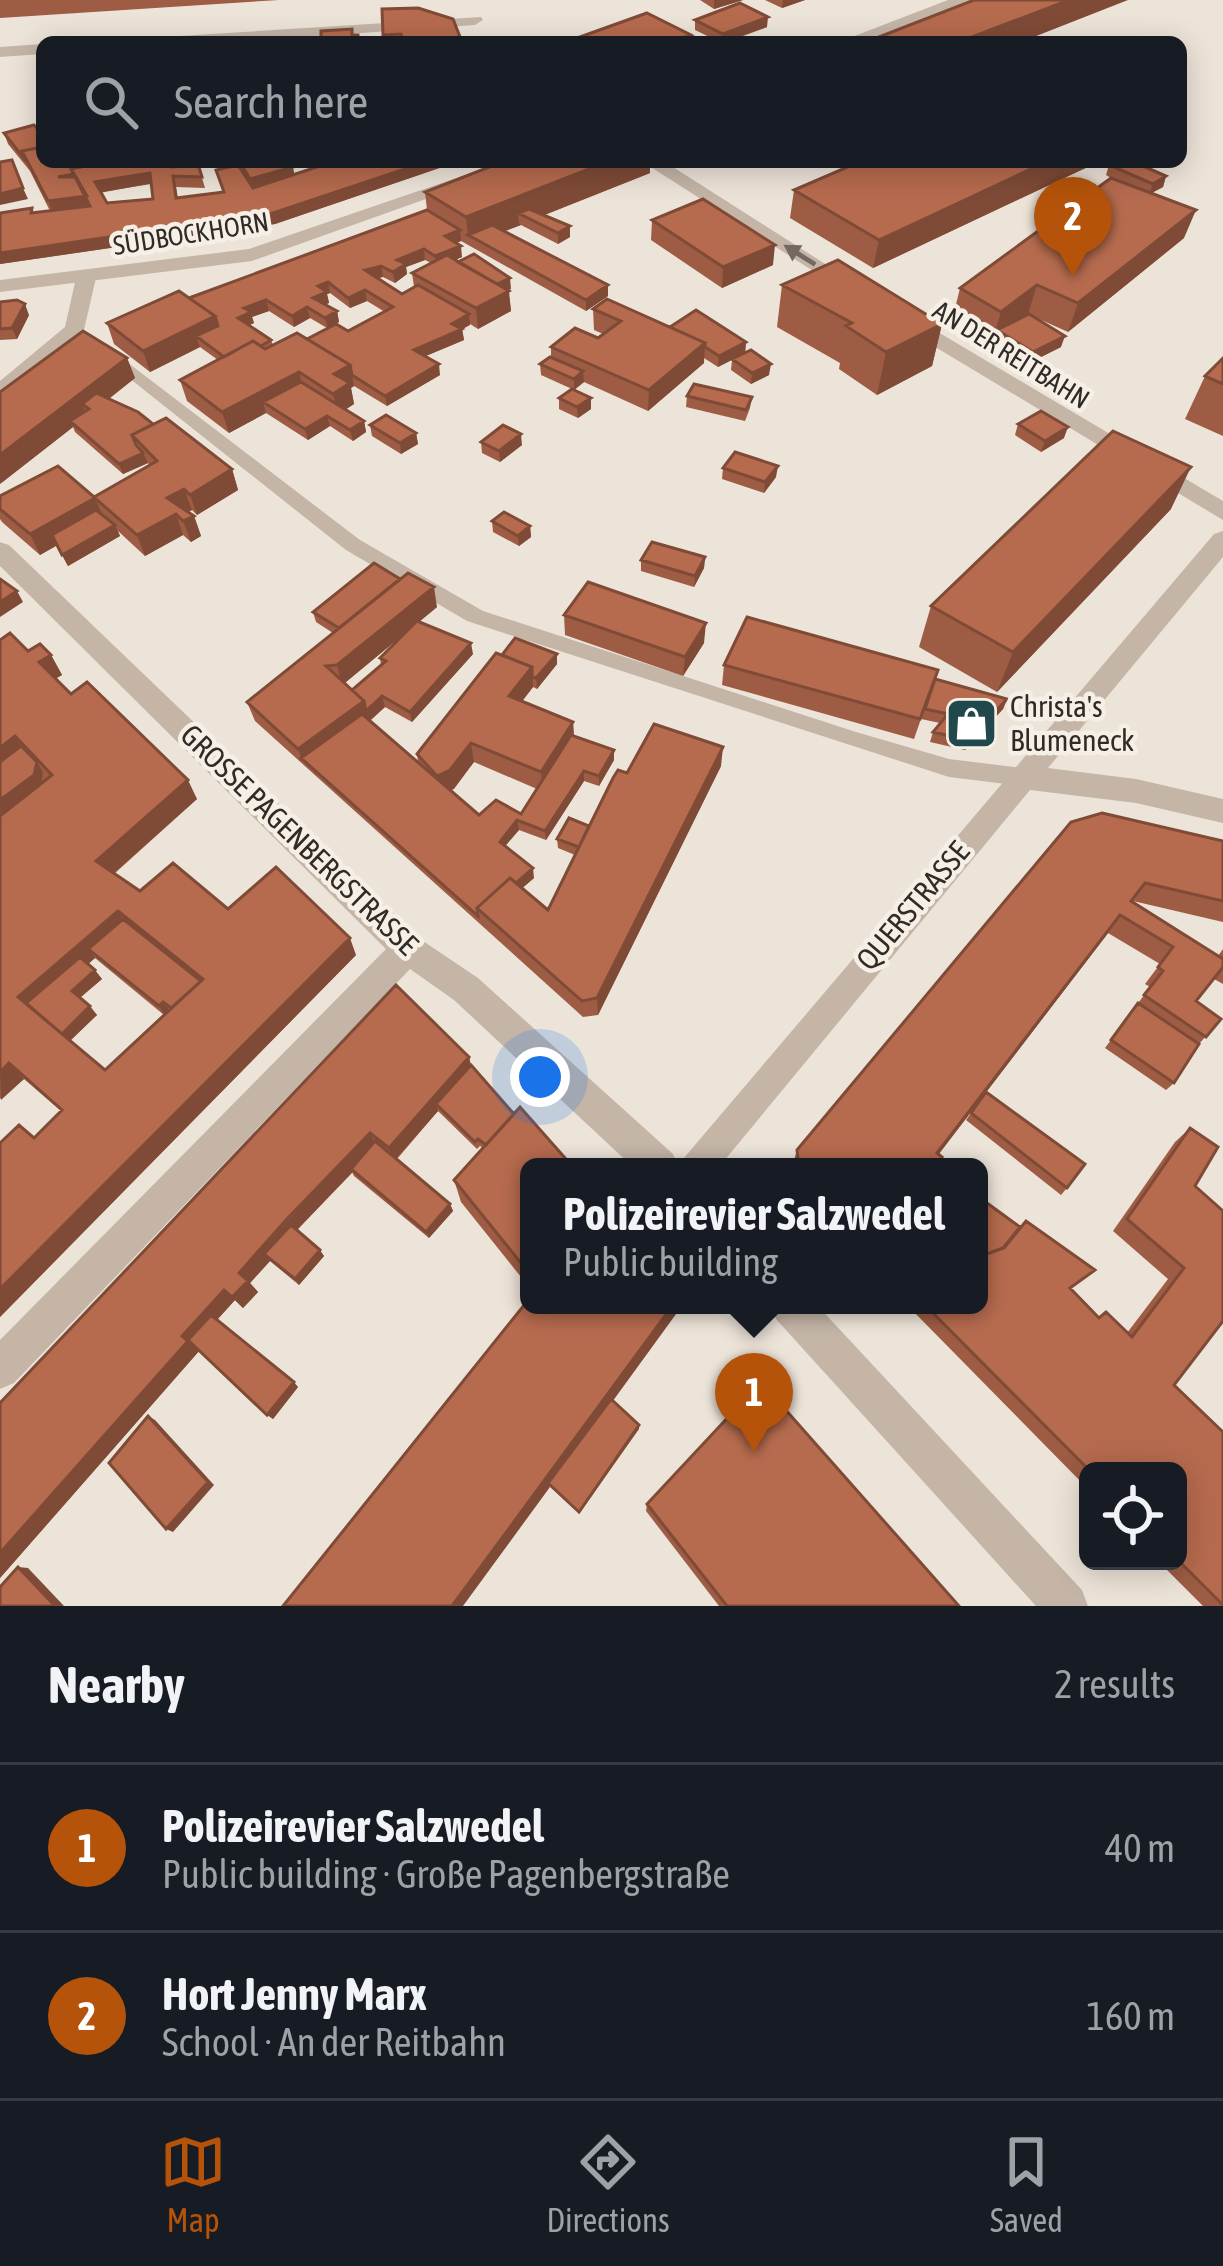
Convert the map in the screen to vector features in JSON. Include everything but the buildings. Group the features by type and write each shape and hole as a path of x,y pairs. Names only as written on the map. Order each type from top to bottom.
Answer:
{"street":[{"path":"470,0 482,36"},
{"path":"863,36 962,0"},
{"path":"249,36 476,20"},
{"path":"0,52 36,50"},
{"name":"SÜDBOCKHORN","path":"0,286 265,251 504,168"},
{"name":"AN DER REITBAHN","path":"662,168 1223,512"},
{"path":"0,392 75,328 86,278"},
{"name":"QUERSTRASSE","path":"702,1158 1223,540"},
{"name":"GROSSE PAGENBERGSTRASSE","path":"0,551 408,949 466,989 650,1158"},
{"path":"1022,777 1136,791 1223,812"},
{"path":"0,1369 408,949"},
{"path":"798,1314 1066,1606"}],"lane":[{"path":"75,328 353,544 475,616 855,742 949,768 1022,777"}],"place":[{"name":"Hort Jenny Marx","path":"1073,276"},
{"name":"Christa's Blumeneck","path":"971,724"},
{"name":"Polizeirevier Salzwedel","path":"754,1452"}]}
